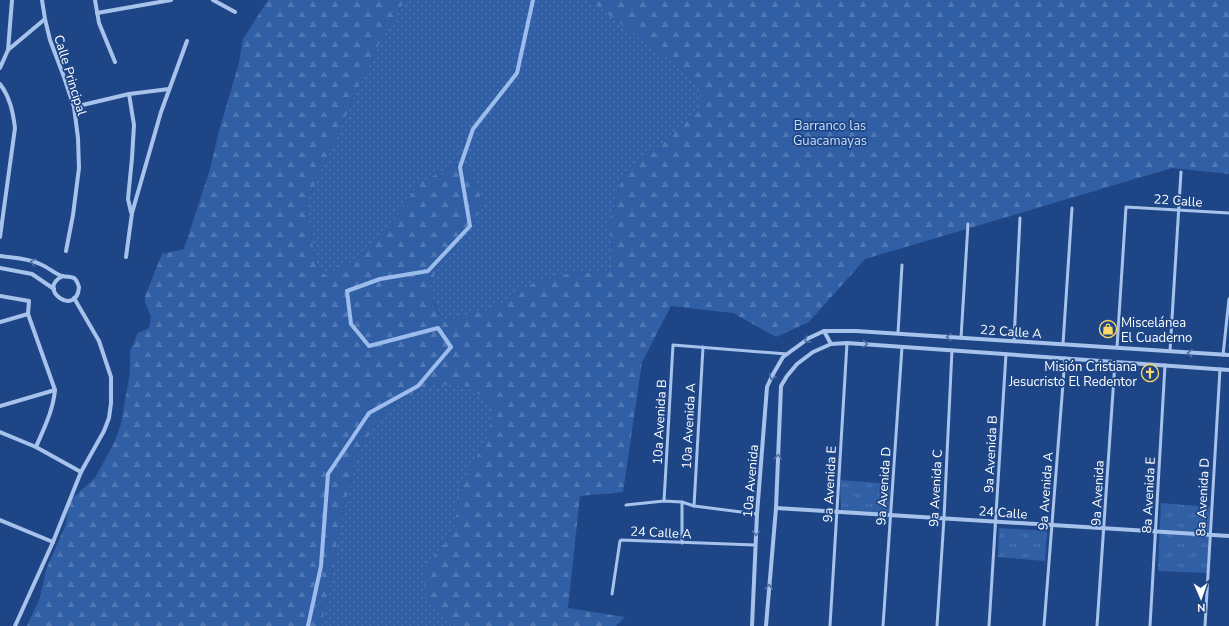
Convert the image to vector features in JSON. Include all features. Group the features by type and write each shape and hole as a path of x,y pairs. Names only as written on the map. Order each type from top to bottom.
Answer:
{"street":[{"path":"0,68 8,50 12,0"},
{"name":"Calle Principal","path":"42,0 50,40 74,107 78,138 79,168 73,215 66,251"},
{"path":"95,0 96,13 99,23 115,62"},
{"path":"96,13 171,0"},
{"path":"213,0 235,12"},
{"path":"8,50 45,19"},
{"path":"126,257 132,213 161,112 187,41"},
{"path":"0,84 8,98 13,112 15,128 0,237"},
{"path":"74,107 129,94 169,88"},
{"path":"129,94 134,125 128,199 132,213"},
{"path":"0,256 21,258 40,263 63,276 71,277 78,282 79,286 79,291 74,298 67,300 56,296 54,285 56,281 63,276"},
{"path":"0,268 32,274 54,289"},
{"path":"0,296 29,301 28,314 56,390 54,403 49,418 36,447"},
{"path":"15,626 53,542 82,472 104,431 109,418 112,377 99,341 74,298"},
{"path":"0,322 28,314"},
{"path":"824,331 831,344"},
{"name":"22 Calle A","path":"796,347 809,338 824,331 856,331 1229,355"},
{"name":"22 Calle A","path":"813,352 831,344 847,343 1229,370"},
{"name":"10a Avenida","path":"752,626 755,545 767,387 783,357 796,347"},
{"name":"10a Avenida","path":"766,626 776,508 781,386 797,364 813,352"},
{"path":"0,406 56,390"},
{"path":"0,432 36,447 82,472"},
{"name":"24 Calle","path":"776,508 1229,536"},
{"path":"0,520 53,542"}],"lane":[{"path":"1170,351 1181,172"},
{"name":"22 Calle","path":"1117,347 1126,207 1229,213"},
{"path":"1063,344 1072,208"},
{"path":"1014,341 1020,218"},
{"path":"961,338 968,224"},
{"path":"898,334 902,265"},
{"path":"1222,355 1229,299"},
{"name":"9a Avenida E","path":"830,626 847,343"},
{"name":"10a Avenida B","path":"664,501 673,345 703,347"},
{"path":"703,347 787,354"},
{"name":"10a Avenida A","path":"694,506 703,347"},
{"name":"9a Avenida D","path":"883,626 902,347"},
{"name":"9a Avenida C","path":"937,626 952,350"},
{"name":"9a Avenida B","path":"989,626 1006,354"},
{"name":"9a Avenida A","path":"1044,626 1065,358"},
{"name":"9a Avenida","path":"1097,626 1114,362"},
{"name":"8a Avenida E","path":"1150,626 1165,365"},
{"name":"8a Avenida D","path":"1205,626 1220,369"},
{"path":"626,505 664,501 682,502 694,506 757,514"},
{"path":"682,502 682,543"},
{"name":"24 Calle A","path":"612,594 620,540 755,545"}],"green space":[{"name":"Barranco las Guacamayas","path":"268,0 405,0 380,42 306,204 316,265 325,275 361,257 390,226 419,183 457,164 471,172 484,206 443,258 428,289 438,313 447,320 494,308 530,284 572,272 601,273 613,267 610,221 623,174 663,143 700,107 700,89 681,69 589,0 1229,0 1229,174 1172,168 865,259 809,322 776,337 733,313 671,306 642,362 623,492 580,496 568,608 625,617 616,626 453,626 448,624 427,599 422,571 453,533 462,484 487,438 494,405 466,386 431,384 388,408 359,449 340,523 330,587 321,626 27,626 40,598 46,570 66,524 69,501 95,478 115,441 121,424 130,372 130,351 138,333 149,328 151,316 145,302 145,296 162,254 184,249 210,169 219,131 239,63 243,39"},
{"path":"405,0 589,0 681,69 700,89 700,107 663,143 623,174 610,221 613,267 601,273 572,272 530,284 494,308 447,320 439,313 428,289 443,258 484,206 471,172 457,164 419,183 390,226 361,257 325,275 316,265 306,204 380,42"},
{"path":"431,384 466,386 494,405 487,438 462,484 453,533 423,571 448,624 453,626 321,626 330,587 340,523 359,449 388,408"},
{"path":"840,480 890,484 889,516 841,514"},
{"path":"1161,503 1210,507 1207,573 1158,571"},
{"path":"999,528 1047,531 1045,561 998,557"}],"waterway":[{"path":"308,626 321,566 328,474 369,413 418,386 451,347 438,328 369,346 351,324 347,291 380,279 428,271 470,226 460,167 473,129 517,73 533,0"}],"place":[{"name":"Miscelánea El Cuaderno","path":"1108,329"},
{"name":"Misión Cristiana Jesucristo El Redentor","path":"1150,373"}]}
